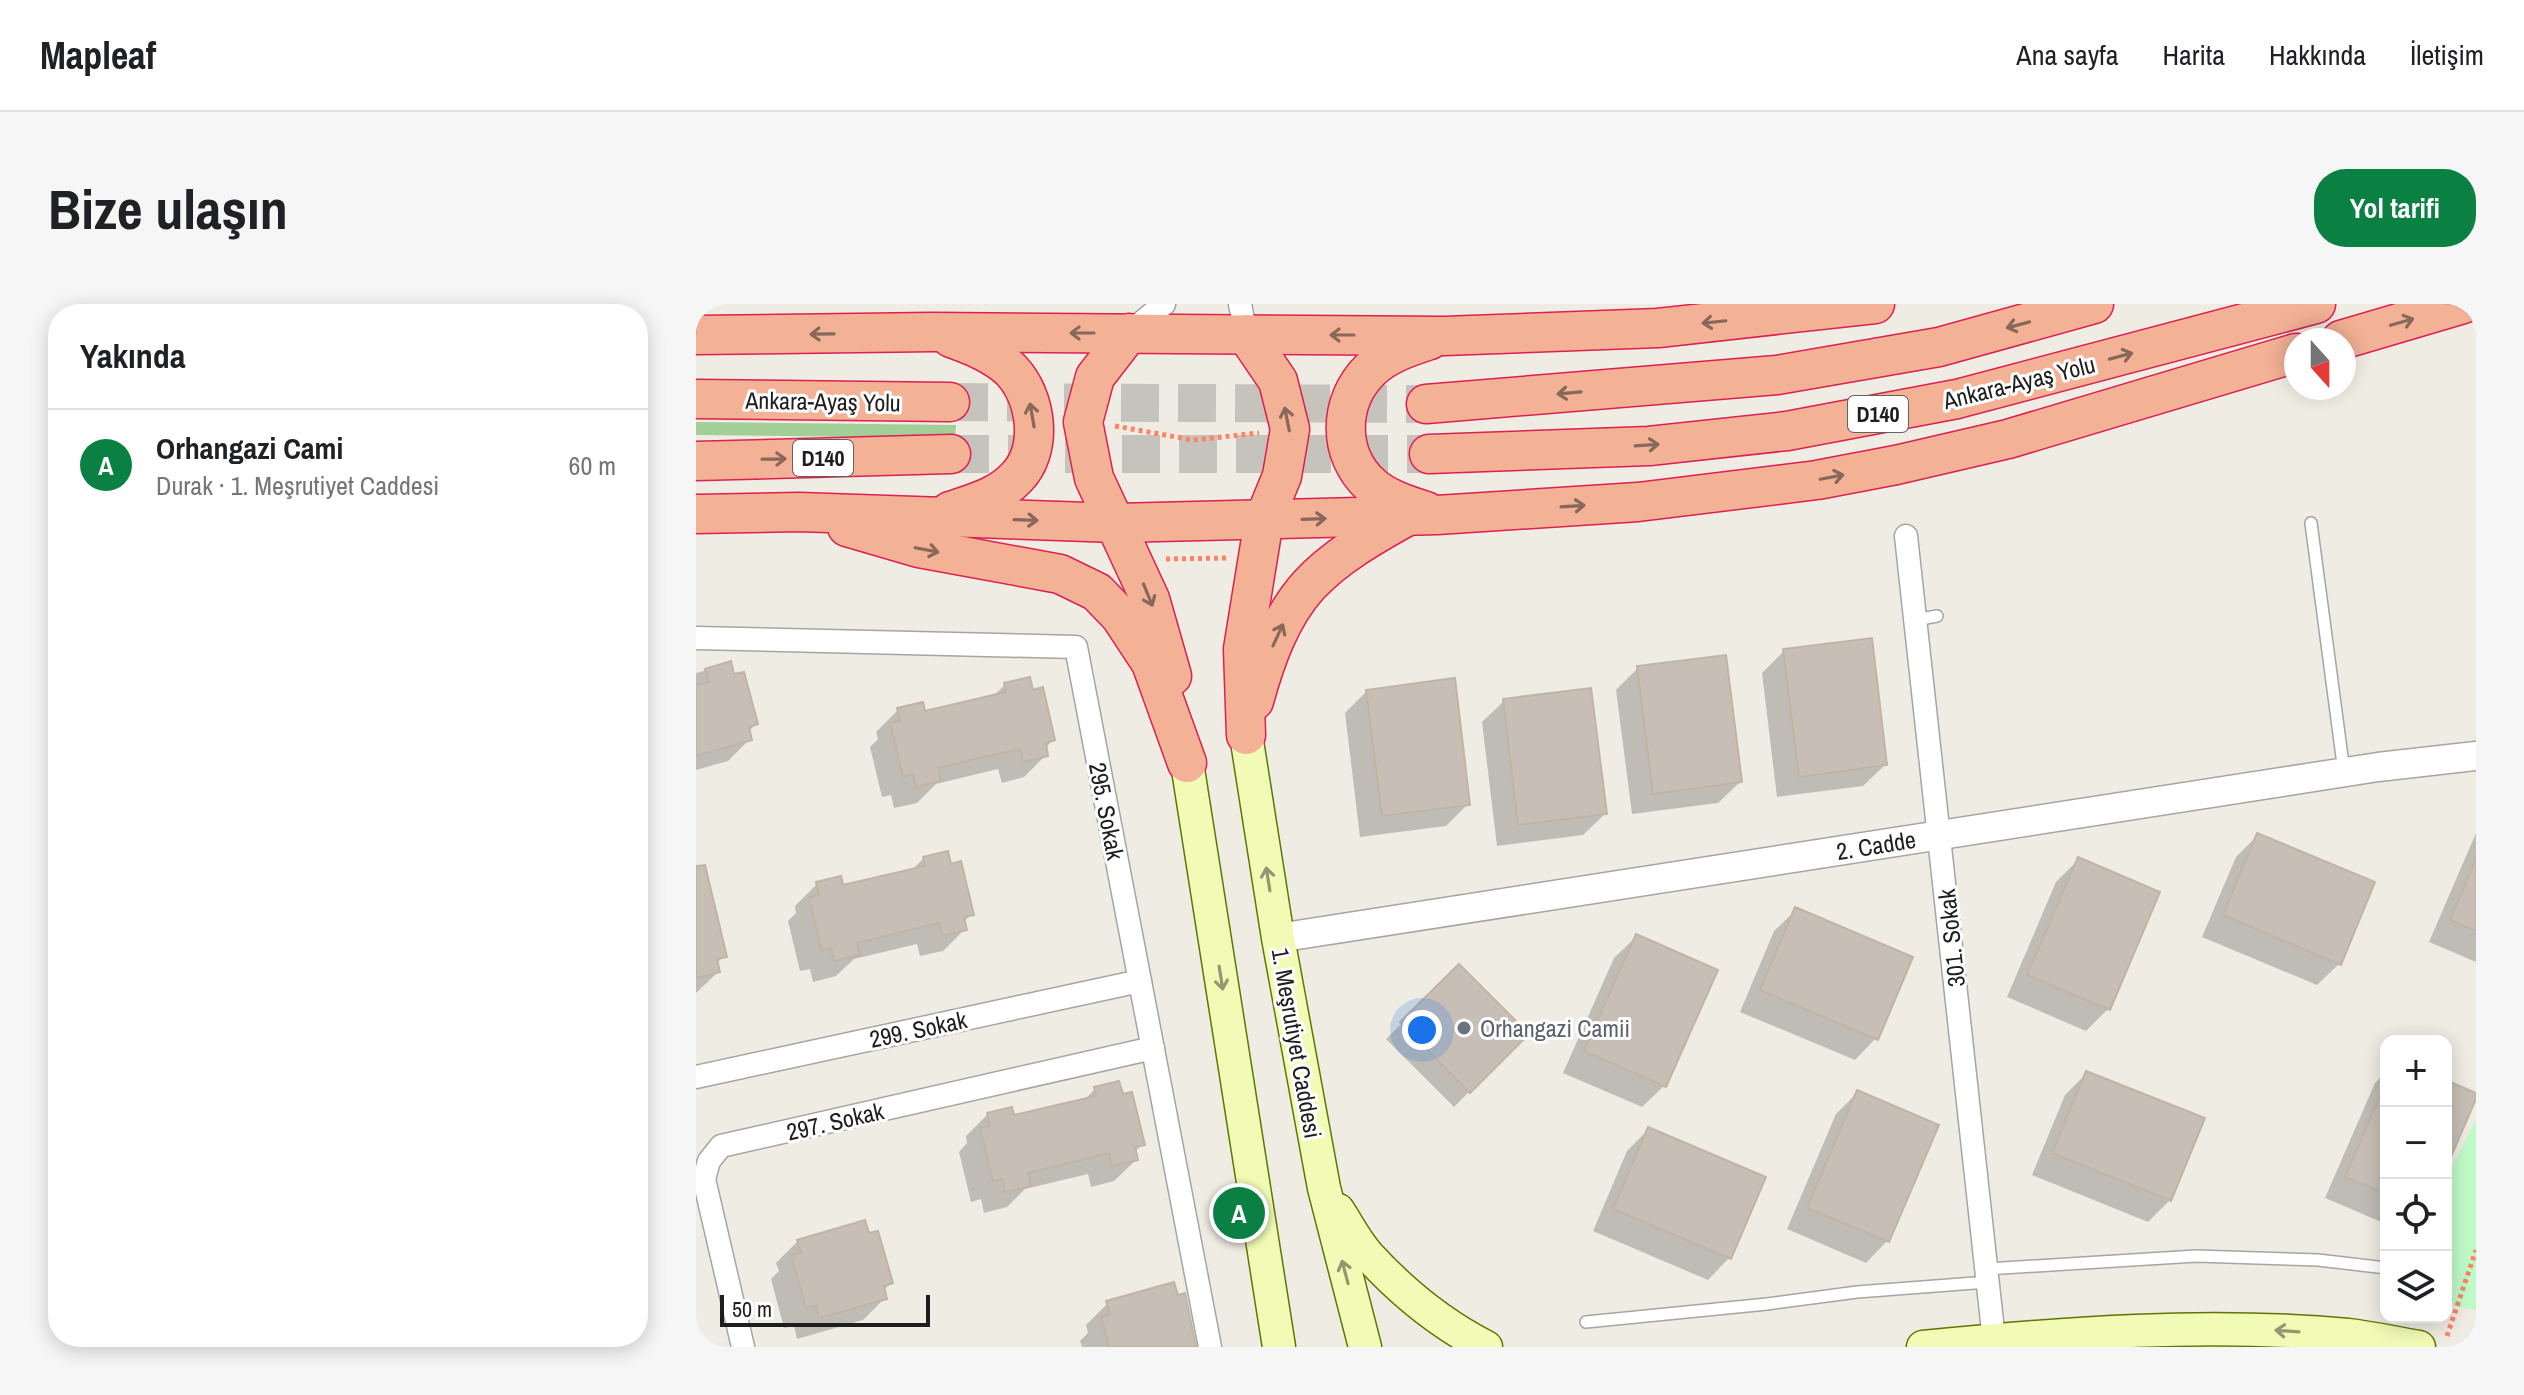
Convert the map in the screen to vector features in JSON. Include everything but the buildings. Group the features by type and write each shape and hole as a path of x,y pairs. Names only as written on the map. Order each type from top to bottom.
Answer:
{"highway":[{"path":"696,335 1129,333 1243,319 1444,336 1658,328 1875,304"},
{"name":"D140","path":"1426,404 1777,375 1939,347 2094,304"},
{"name":"Ankara-Ayaş Yolu","path":"1429,454 1649,446 1787,431 1957,399 2316,304"},
{"path":"2356,336 2463,304"},
{"path":"1243,319 1278,381 1290,429 1282,476 1264,520 1243,649 1246,735"},
{"path":"932,517 987,499 1018,478 1030,456 1035,436 1032,409 1023,385 1010,369 980,348 933,332"},
{"path":"1129,333 1095,377 1083,422 1094,478 1150,599 1170,659 1187,763"},
{"path":"1422,515 1371,485 1350,458 1344,426 1350,397 1370,369 1400,350 1444,336"},
{"path":"696,514 799,512 1117,523 1422,515 1638,502 1830,478 2008,439 2284,357"},
{"name":"Ankara-Ayaş Yolu","path":"696,399 950,402"},
{"name":"D140","path":"696,461 951,454"},
{"path":"799,512 919,548 1060,574 1097,592 1120,616 1151,663 1187,763"},
{"path":"1246,735 1268,657 1281,628 1308,586 1358,544 1422,515"}],"main road":[{"name":"1. Meşrutiyet Caddesi","path":"1246,735 1278,938 1324,1188 1365,1347"},
{"path":"1187,763 1279,1347"},
{"path":"1324,1188 1369,1255 1455,1331 1486,1347"},
{"path":"1923,1347 2177,1329 2262,1329 2350,1335 2419,1347"}],"street":[{"path":"1129,333 1164,304"},
{"name":"301. Sokak","path":"1906,536 1926,618 1939,835 1994,1340"},
{"name":"295. Sokak","path":"696,638 1076,647 1210,1347"},
{"name":"2. Cadde","path":"1278,938 2344,772 2476,756"},
{"name":"299. Sokak","path":"696,1077 1140,981"},
{"name":"297. Sokak","path":"743,1347 704,1179 709,1161 721,1146 1153,1048"}],"lane":[{"path":"2311,523 2344,772"},
{"path":"1586,1322 1751,1306 1988,1276 2196,1256 2318,1260 2380,1267"}],"path":[{"path":"1083,422 1193,440 1272,431"},
{"path":"1133,560 1258,557"},
{"path":"2443,1347 2476,1250"}],"green space":[{"path":"696,422 956,425 955,438 696,435"},
{"path":"2476,1119 2476,1310 2452,1306 2452,1167"}],"tunnel":[{"path":"950,402 1426,404"},
{"path":"951,454 1429,454"}],"place":[{"name":"Orhangazi Camii","path":"1464,1028"},
{"name":"Orhangazi Cami","path":"1239,1213"}]}
